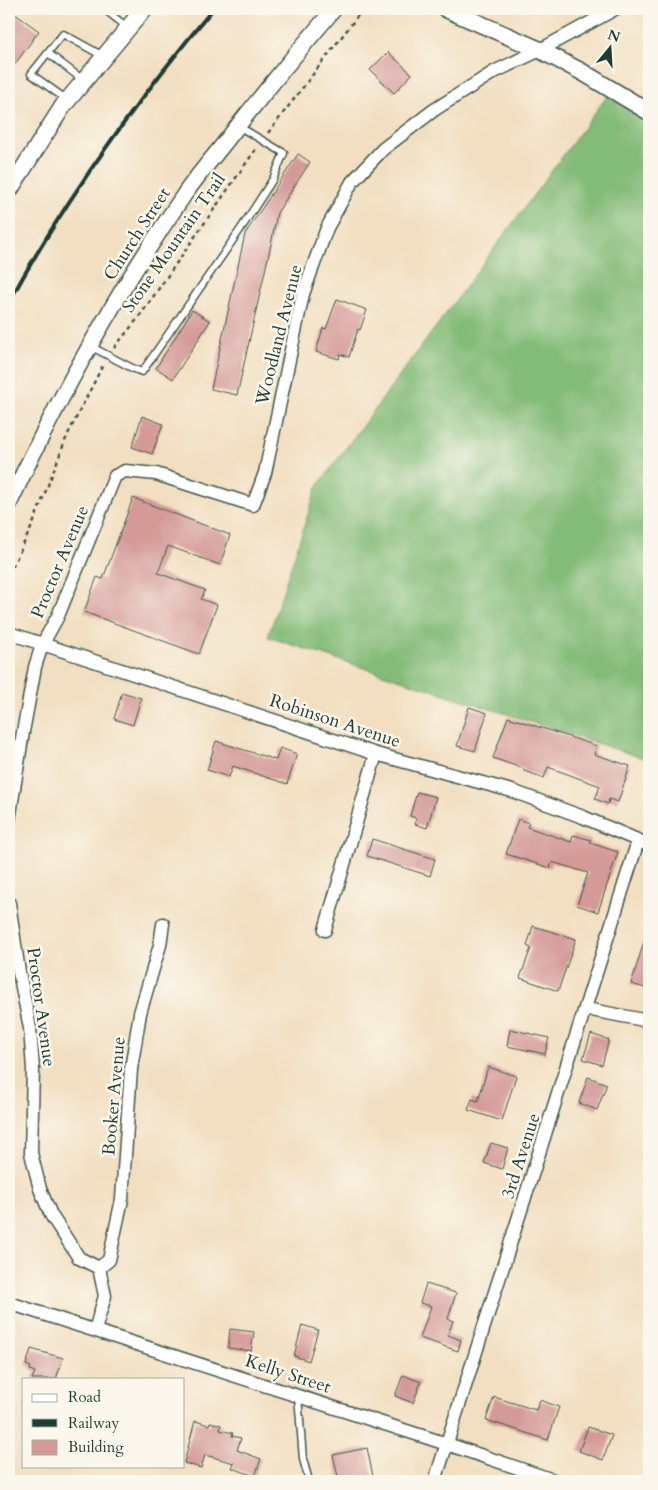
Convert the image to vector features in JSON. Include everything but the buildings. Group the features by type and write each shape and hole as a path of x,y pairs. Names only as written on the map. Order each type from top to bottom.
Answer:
{"main road":[{"path":"9,190 68,101 144,9"},
{"path":"446,9 540,50 584,72 649,112"}],"street":[{"name":"Church Street","path":"9,504 36,445 90,346 161,229 186,193 238,126 334,9"},
{"name":"Woodland Avenue","path":"125,471 156,474 253,505 265,473 303,294 326,228 352,182 383,149 434,110 494,72 540,50 615,9"},
{"name":"Proctor Avenue","path":"9,820 22,732 35,667 42,645 58,616 115,476 125,471"},
{"name":"Robinson Avenue","path":"9,633 376,754 512,791 583,817 644,843"},
{"path":"325,930 376,754"},
{"name":"3rd Avenue","path":"435,1481 586,1009 644,843"},
{"name":"Proctor Avenue","path":"9,902 17,962 30,1028 33,1069 31,1153 33,1162 40,1189 51,1215 79,1258 99,1268"},
{"name":"Booker Avenue","path":"99,1268 109,1260 122,1199 131,1069 140,1013 160,945 163,924"},
{"path":"586,1009 649,1021"},
{"path":"95,1330 105,1296 99,1268"},
{"name":"Kelly Street","path":"9,1303 556,1481"}],"lane":[{"path":"104,9 128,28"},
{"path":"68,101 31,74 63,34 104,56"},
{"path":"48,53 84,80"},
{"path":"90,346 142,372 237,235 273,179 284,153 238,126"},
{"path":"298,1396 302,1449 309,1481"}],"path":[{"path":"268,132 363,9"},
{"name":"Stone Mountain Trail","path":"112,350 139,317 255,149"},
{"path":"9,574 33,524 74,422 104,361"}],"green space":[{"path":"611,91 649,117 649,760 268,637 317,487"}],"railway":[{"path":"9,302 54,225 104,151 130,114 213,9"}]}
